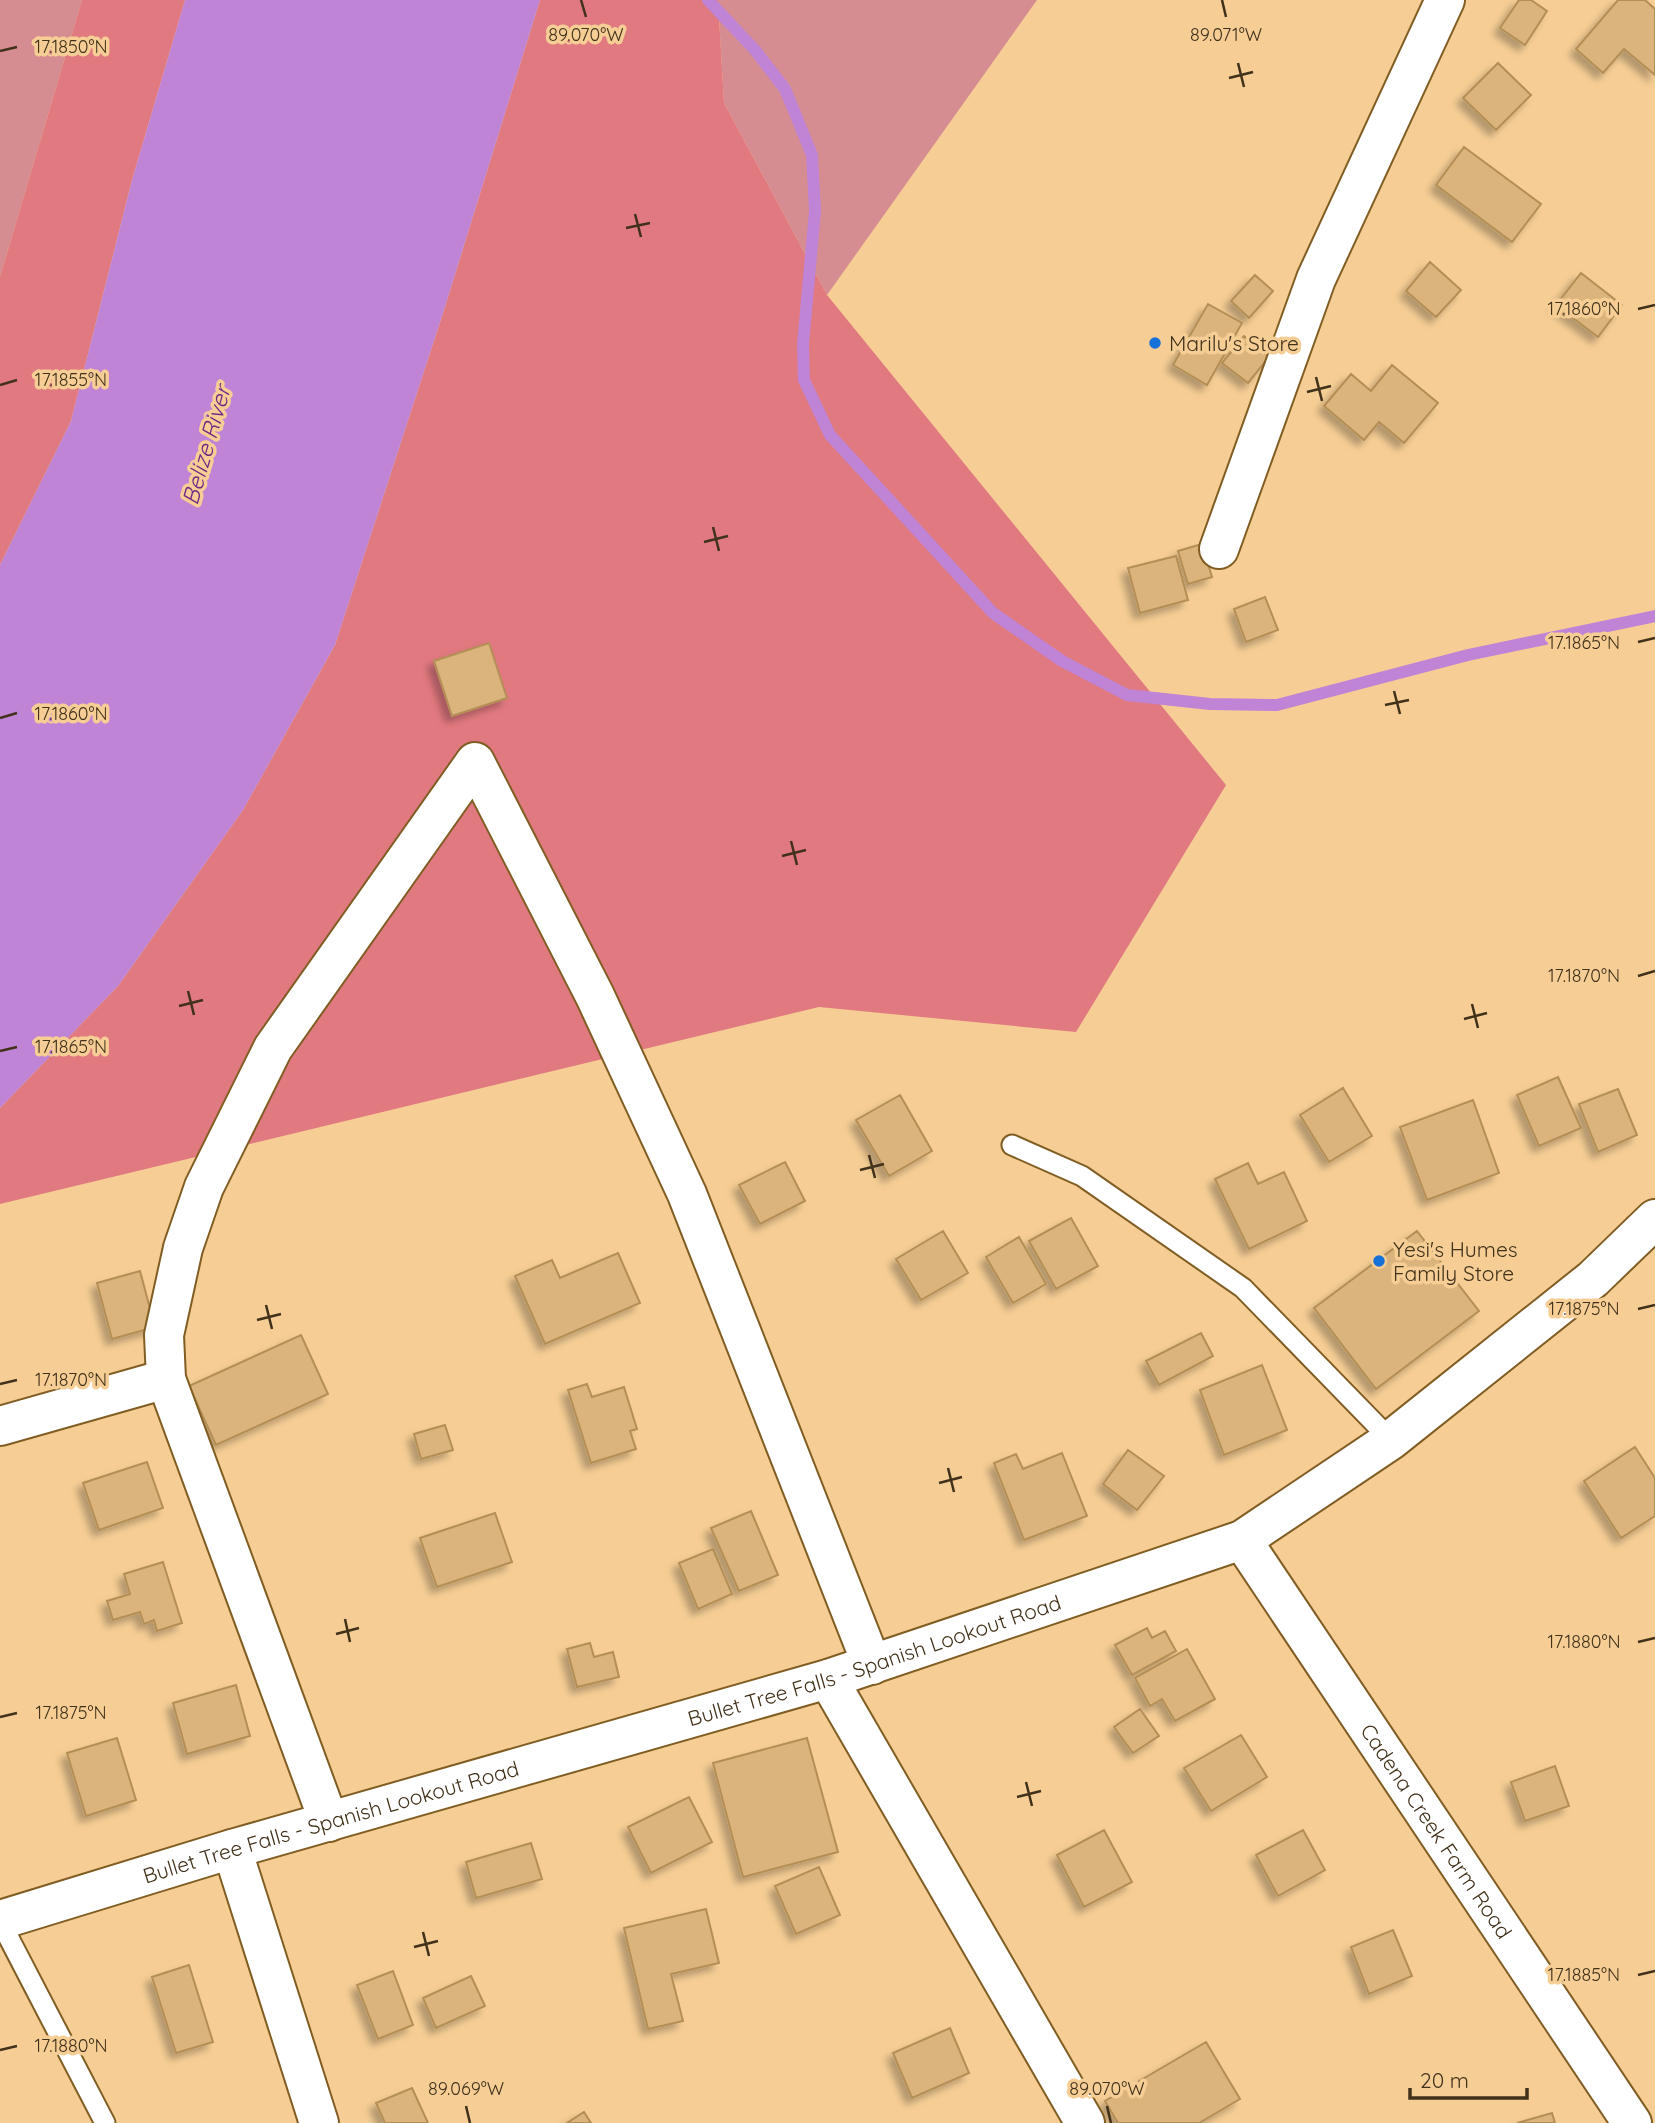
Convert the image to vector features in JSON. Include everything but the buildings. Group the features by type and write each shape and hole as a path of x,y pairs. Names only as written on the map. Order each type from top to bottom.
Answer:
{"street":[{"path":"1219,549 1316,279 1445,0"},
{"path":"329,1822 166,1379 164,1335 183,1248 204,1187 273,1048 475,762 595,996 687,1194 872,1665"},
{"name":"Bullet Tree Falls - Spanish Lookout Road","path":"0,1920 232,1849 828,1679 1242,1540 1391,1440 1594,1279 1655,1219"},
{"path":"0,1426 166,1379"},
{"name":"Cadena Creek Farm Road","path":"1242,1540 1632,2123"},
{"path":"828,1679 1085,2123"},
{"path":"232,1849 319,2123"}],"lane":[{"path":"1012,1145 1082,1176 1243,1288 1391,1440"},
{"path":"0,1920 105,2123"}],"shaded area":[{"path":"0,0 82,0 0,277"},
{"path":"82,0 185,0 132,180 71,421 0,565 0,277"},
{"path":"540,0 718,0 724,103 827,295 1226,785 1076,1032 819,1007 0,1204 0,1108 118,986 243,810 335,645 444,310"},
{"path":"718,0 1037,0 827,295 724,103"}],"water":[{"name":"Belize River","path":"185,0 540,0 444,310 335,645 243,810 118,986 0,1108 0,565 71,421 132,180"}],"waterway":[{"path":"708,0 755,50 785,89 812,155 815,211 803,344 804,380 830,435 993,613 1062,661 1127,695 1210,704 1277,705 1468,655 1655,616"}],"place":[{"name":"Marilu's Store","path":"1155,343"},
{"name":"Yesi's Humes Family Store","path":"1379,1261"}]}
